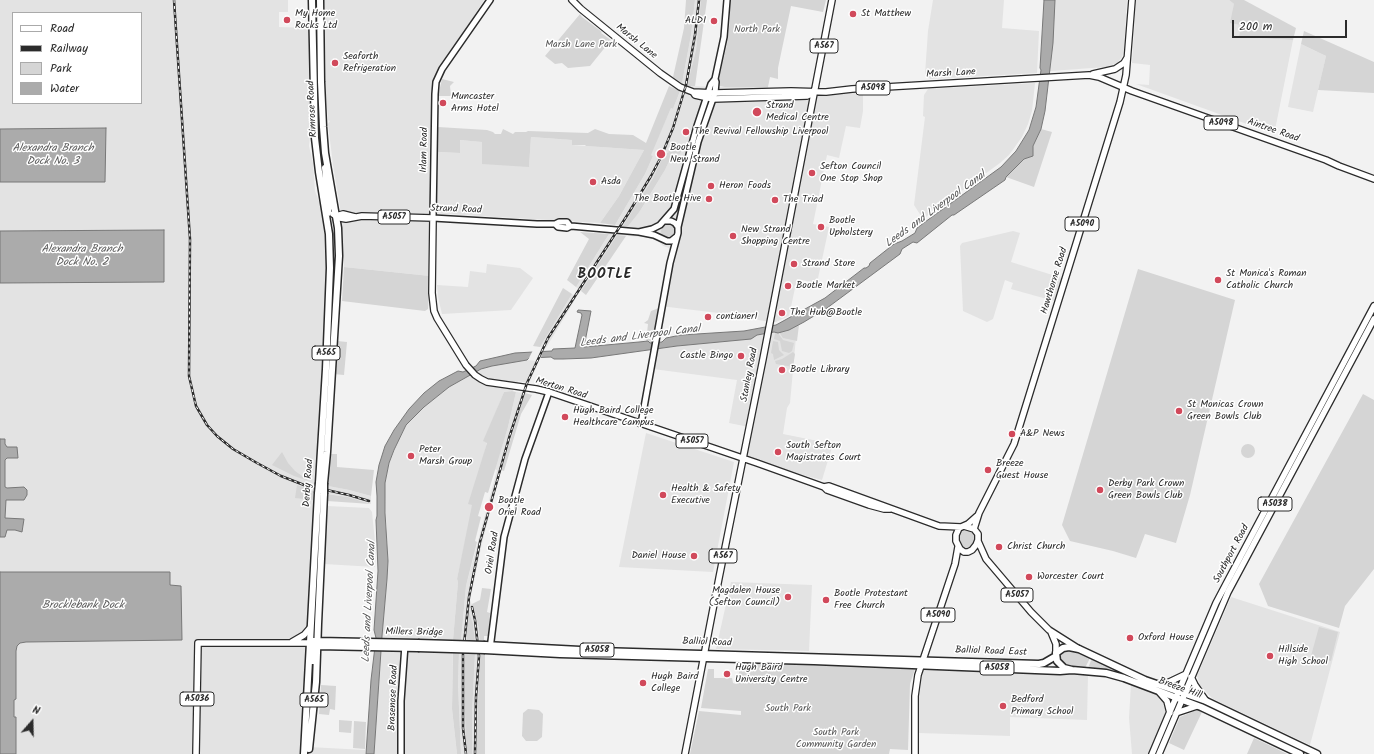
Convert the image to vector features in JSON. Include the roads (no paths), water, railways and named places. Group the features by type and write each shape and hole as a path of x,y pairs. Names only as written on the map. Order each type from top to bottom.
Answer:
{"highway":[{"name":"Rimrose Road","path":"312,0 315,138 319,172 327,211"},
{"name":"Rimrose Road","path":"320,0 321,82 325,153 336,216"},
{"path":"325,153 325,177 329,206 327,211"},
{"name":"Derby Road","path":"308,754 316,682 315,643 310,628 322,483 330,268 327,211"},
{"path":"330,268 333,258 333,227 336,216"},
{"name":"Derby Road","path":"322,483 327,452 334,319 338,286 338,228 336,216"},
{"name":"Derby Road","path":"304,754 309,672 318,624 321,494"},
{"name":"Millers Bridge","path":"315,643 487,648"},
{"name":"Breeze Hill","path":"1300,754 1197,706 1114,675 1064,668 1056,661 1056,655 1063,648 1069,647 1079,649 1156,684 1182,692 1206,702 1317,754"},
{"name":"Balliol Road","path":"487,648 563,649 704,656 922,662"},
{"name":"Balliol Road East","path":"922,662 1039,664 1044,663 1056,655"},
{"name":"Balliol Road East","path":"922,662 1060,671 1072,670"}],"main road":[{"name":"Marsh Lane","path":"572,0 581,10 665,77 680,87 711,96 791,91 815,92 1086,75 1115,69 1124,63 1128,56"},
{"name":"Stanley Road","path":"685,754 771,320 832,0"},
{"name":"Hawthorne Road","path":"974,529 979,513 1014,444 1124,87 1132,0"},
{"name":"Marsh Lane","path":"1086,75 1099,77 1124,87"},
{"name":"Aintree Road","path":"1124,87 1326,160 1374,179"},
{"name":"Aintree Road","path":"1326,160 1340,163 1374,175"},
{"name":"Strand Road","path":"327,211 346,219 362,216 433,218"},
{"name":"Strand Road","path":"336,216 343,214 355,217"},
{"name":"Irlam Road","path":"433,218 432,293 434,311 436,315"},
{"path":"338,228 346,219"},
{"name":"Southport Road","path":"1152,754 1170,713 1182,692 1216,603 1374,306"},
{"name":"Merton Road","path":"436,315 470,370 487,382 532,388 549,392 743,459 885,505 890,509 939,526 955,538"},
{"name":"Southport Road","path":"1189,675 1228,592 1374,319"},
{"name":"Hawthorne Road","path":"963,527 973,520 979,513"},
{"name":"Merton Road","path":"939,526 963,527"},
{"path":"963,527 974,529 978,534 978,541"},
{"name":"A5090","path":"916,754 916,696 918,675 955,564 958,547 955,538 957,530 963,527"},
{"name":"A5090","path":"955,564 961,556 974,548 978,541"},
{"name":"Breeze Hill","path":"978,541 986,558 1031,612 1049,630 1079,649"},
{"path":"958,547 961,550 986,558"},
{"path":"288,643 298,640 310,628"},
{"name":"Breeze Hill","path":"1049,630 1054,638 1056,655"},
{"name":"Millers Bridge","path":"198,643 315,643"},
{"name":"A5036","path":"196,754 198,643"},
{"path":"1156,684 1165,684 1189,675 1206,702"},
{"path":"1160,693 1167,702 1170,713"},
{"name":"Southport Road","path":"1159,754 1176,713 1179,699"},
{"path":"1176,713 1197,706"}],"street":[{"name":"Irlam Road","path":"433,218 436,82 442,69 490,0"},
{"path":"676,237 671,241 668,241 661,238 658,231 660,225 676,205 690,151 716,82 715,79 724,38 727,0"},
{"path":"641,424 670,263 698,142 711,96"},
{"name":"Strand Road","path":"433,218 555,224 559,222 567,222 570,226 639,232 661,238"},
{"path":"664,221 673,222 678,227"},
{"name":"Strand Road","path":"639,232 652,229 660,225"},
{"path":"668,241 671,252 670,263"},
{"name":"Oriel Road","path":"487,648 504,537 525,459 549,392"},
{"name":"Brasenose Road","path":"401,754 400,701 403,645"}],"water":[{"path":"1044,0 1055,0 1053,43 1045,111 1041,129 1033,146 1033,156 1024,159 1006,177 1005,180 952,215 917,243 913,242 902,249 900,254 827,308 789,330 778,333 774,332 757,335 751,339 677,346 591,358 529,358 527,360 481,369 449,387 424,407 406,425 389,463 385,483 388,561 387,579 374,754 366,754 371,680 376,638 374,630 378,571 376,482 379,465 385,446 409,409 424,393 439,381 458,371 463,372 476,366 480,361 515,353 575,348 582,315 581,313 577,312 578,310 591,311 584,347 648,341 650,343 662,342 666,338 681,335 744,331 776,325 825,298 864,268 869,266 870,263 894,244 915,233 917,228 1001,167 1016,151 1029,130 1036,107 1041,70"},
{"name":"Alexandra Branch Dock No. 3","path":"106,128 105,182 0,182 0,129"},
{"name":"Alexandra Branch Dock No. 2","path":"164,230 164,282 0,283 0,231"},
{"path":"0,439 5,439 5,444 7,447 17,447 18,458 7,458 5,460 5,487 24,487 27,490 27,495 24,500 6,500 5,518 24,519 22,532 7,530 5,537 0,537"},
{"name":"Brocklebank Dock","path":"0,572 170,572 170,585 181,586 182,640 20,643 17,646 16,651 16,699 14,700 14,717 16,717 16,754 0,754"}],"railway":[{"path":"174,0 190,239 189,376 196,406 207,425 217,436 233,449 257,463 281,476 304,485 369,501"},
{"path":"466,754 463,728 463,654 469,597 480,542 509,438 527,383 548,338 628,214 661,157 673,128 686,85 695,35 699,0"},
{"path":"472,607 479,656 476,697 475,754"}],"place":[{"name":"St Matthew","path":"853,14"},
{"name":"My Home Rocks Ltd","path":"287,20"},
{"name":"ALDI","path":"714,21"},
{"name":"Seaforth Refrigeration","path":"335,63"},
{"name":"Muncaster Arms Hotel","path":"443,103"},
{"name":"Strand Medical Centre","path":"757,112"},
{"name":"The Revival Fellowship Liverpool","path":"686,132"},
{"name":"Bootle New Strand","path":"661,154"},
{"name":"Sefton Council One Stop Shop","path":"812,173"},
{"name":"Asda","path":"593,182"},
{"name":"Heron Foods","path":"711,186"},
{"name":"The Bootle Hive","path":"709,199"},
{"name":"The Triad","path":"775,200"},
{"name":"Bootle Upholstery","path":"821,227"},
{"name":"New Strand Shopping Centre","path":"733,236"},
{"name":"Strand Store","path":"794,264"},
{"name":"St Monica's Roman Catholic Church","path":"1218,280"},
{"name":"Bootle Market","path":"788,286"},
{"name":"The Hub@Bootle","path":"782,313"},
{"name":"contianer1","path":"708,317"},
{"name":"Castle Bingo","path":"741,356"},
{"name":"Bootle Library","path":"782,370"},
{"name":"St Monicas Crown Green Bowls Club","path":"1179,411"},
{"name":"Hugh Baird College Healthcare Campus","path":"565,417"},
{"name":"A&P News","path":"1012,434"},
{"name":"South Sefton Magistrates Court","path":"778,452"},
{"name":"Peter Marsh Group","path":"411,456"},
{"name":"Breeze Guest House","path":"988,470"},
{"name":"Derby Park Crown Green Bowls Club","path":"1100,490"},
{"name":"Health & Safety Executive","path":"663,495"},
{"name":"Bootle Oriel Road","path":"489,507"},
{"name":"Christ Church","path":"999,547"},
{"name":"Daniel House","path":"694,556"},
{"name":"Worcester Court","path":"1029,577"},
{"name":"Magdalen House (Sefton Council)","path":"788,597"},
{"name":"Bootle Protestant Free Church","path":"826,600"},
{"name":"Oxford House","path":"1130,638"},
{"name":"Hillside High School","path":"1270,656"},
{"name":"Hugh Baird University Centre","path":"727,674"},
{"name":"Hugh Baird College","path":"643,683"},
{"name":"Bedford Primary School","path":"1003,706"}],"district":[{"name":"BOOTLE","path":"605,276"}],"park label":[{"name":"North Park","path":"757,30"},
{"name":"Marsh Lane Park","path":"581,45"},
{"name":"South Park","path":"788,709"},
{"name":"South Park Community Garden","path":"836,738"}],"water label":[{"name":"Leeds and Liverpool Canal","path":"936,210"},
{"name":"Leeds and Liverpool Canal","path":"640,337"},
{"name":"Leeds and Liverpool Canal","path":"370,602"}]}
